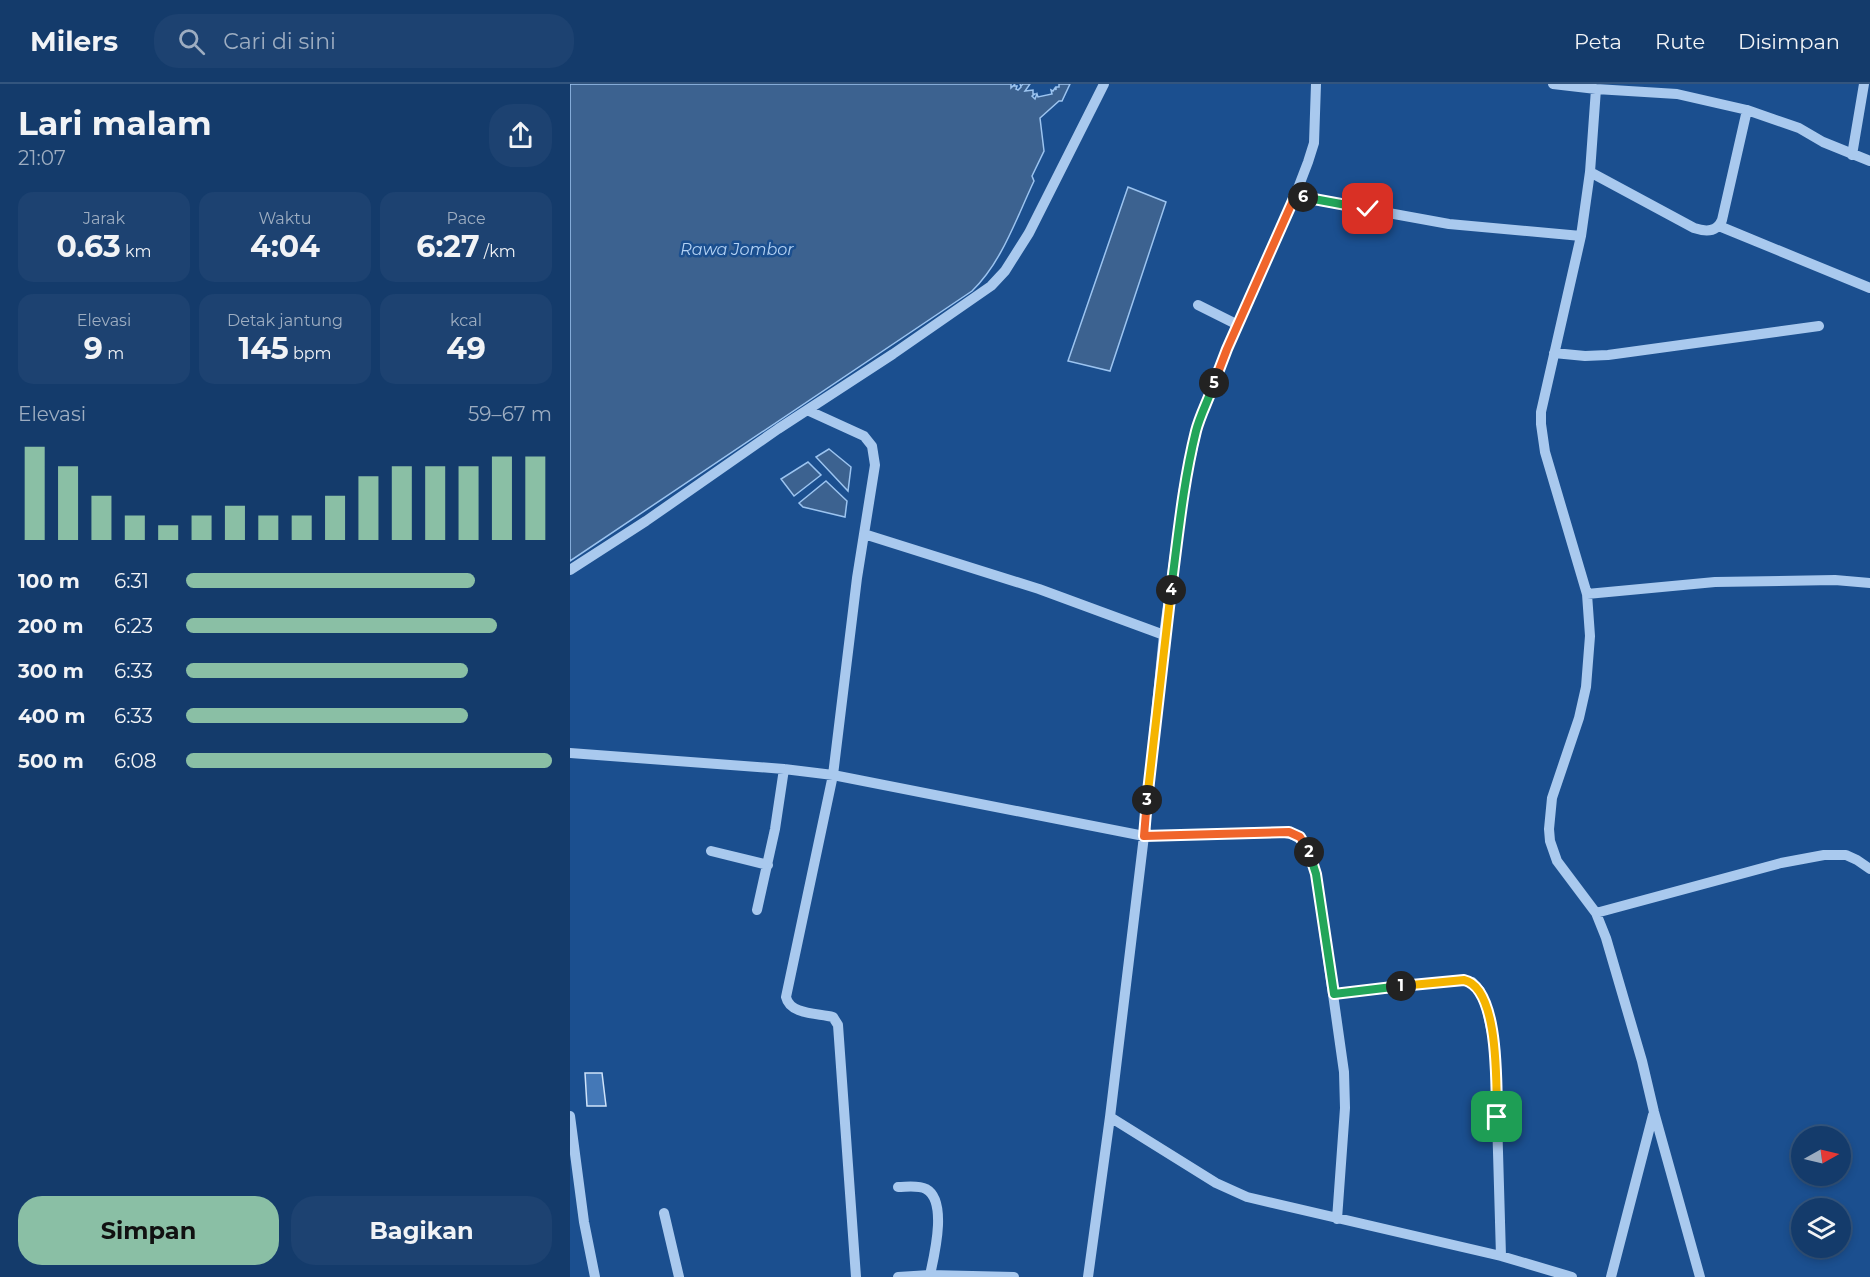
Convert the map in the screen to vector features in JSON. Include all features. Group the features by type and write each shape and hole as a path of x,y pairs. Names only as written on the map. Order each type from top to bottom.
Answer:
{"street":[{"path":"570,570 972,301 1000,278 1035,222 1104,84"},
{"path":"1088,1277 1110,1117 1144,836 1164,635 1184,488 1197,428 1238,324 1295,196 1314,143 1316,84"},
{"path":"1553,84 1677,94 1747,110 1799,128 1823,142 1870,161"},
{"path":"1852,155 1864,84"},
{"path":"1596,89 1590,172 1581,236 1541,412 1542,437 1587,594 1590,653 1579,718 1552,798 1549,829 1552,850 1557,861 1596,913 1606,938 1642,1061 1700,1277"},
{"path":"1590,172 1698,229 1711,231 1719,226 1722,220 1747,110"},
{"path":"1295,196 1449,224 1581,236"},
{"path":"1719,226 1870,288"},
{"path":"1198,305 1238,324"},
{"path":"1554,353 1585,356 1608,355 1819,326"},
{"path":"807,410 860,433 872,446 875,458 833,775 786,999 789,1006 794,1009 831,1016 838,1025 856,1277"},
{"path":"864,534 1039,589 1164,635"},
{"path":"1587,594 1715,582 1834,580 1870,584"},
{"path":"570,753 784,769 833,775 1144,836 1289,832 1300,837 1308,849 1316,874 1344,1072 1345,1108 1337,1219"},
{"path":"757,910 776,829 784,769"},
{"path":"711,851 768,865"},
{"path":"1596,913 1781,863 1824,855 1846,855 1870,869"},
{"path":"1334,994 1460,980 1472,982 1480,991 1487,1009 1495,1048 1501,1256"},
{"path":"1611,1277 1654,1112"},
{"path":"570,1116 584,1222 595,1277"},
{"path":"1110,1117 1232,1191 1265,1203 1501,1256 1568,1277"},
{"path":"898,1187 922,1187 934,1197 938,1229 930,1275"},
{"path":"664,1213 680,1277"},
{"path":"898,1277 930,1275 1014,1277"}],"water":[{"name":"Rawa Jombor","path":"570,84 1011,84 1011,88 1015,84 1018,90 1021,87 1020,84 1021,86 1030,84 1025,91 1033,90 1035,94 1032,96 1035,99 1037,94 1038,97 1052,94 1051,90 1055,88 1056,90 1059,84 1070,84 1062,101 1059,101 1040,118 1044,151 1032,176 1034,181 1000,253 983,280 972,291 570,561"},
{"path":"1128,187 1166,202 1110,371 1068,361"},
{"path":"829,449 851,467 848,491 816,457"},
{"path":"808,462 821,475 794,496 781,479"},
{"path":"826,481 847,501 845,517 803,507 799,503"}],"building":[{"path":"585,1073 602,1073 606,1106 587,1106"}],"route":[{"path":"1368,209 1295,196 1227,349 1197,428 1184,488 1164,635 1144,836 1289,832 1300,837 1308,849 1316,874 1334,994 1460,980 1472,982 1482,997 1491,1025 1495,1048 1497,1117"}]}
